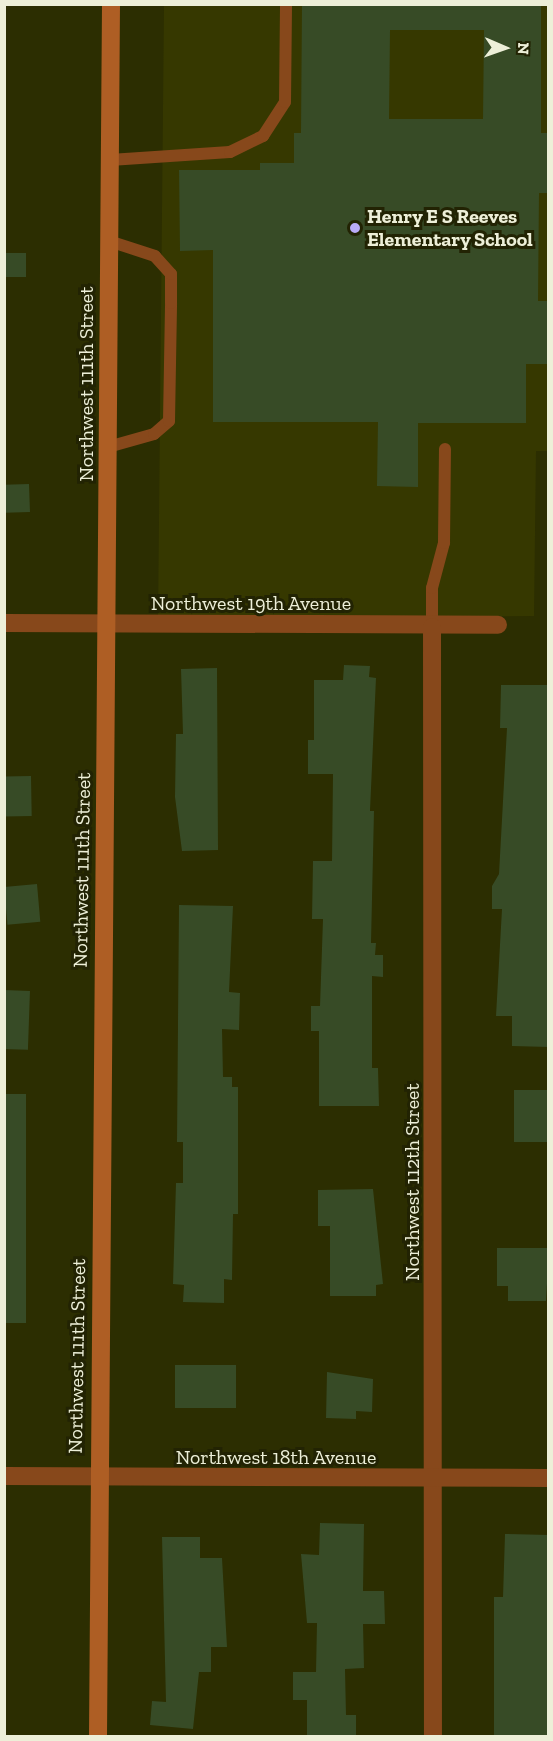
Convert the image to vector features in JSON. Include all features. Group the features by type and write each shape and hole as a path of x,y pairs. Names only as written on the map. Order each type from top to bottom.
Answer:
{"street":[{"name":"Northwest 111th Street","path":"98,1737 98,1480 111,4"},
{"name":"Northwest 19th Avenue","path":"4,623 498,626"},
{"name":"Northwest 112th Street","path":"432,627 435,1479 433,1737"},
{"name":"Northwest 18th Avenue","path":"4,1476 98,1480 549,1478"}],"lane":[{"path":"110,160 230,152 263,136 285,102 286,4"},
{"path":"108,447 154,434 169,421 171,303 171,274 155,256 109,241"},
{"path":"432,627 432,588 444,543 445,449"}],"shaded area":[{"name":"Henry E S Reeves Elementary School","path":"164,5 548,5 548,451 536,451 534,616 158,620"}],"building":[{"path":"302,4 541,4 541,133 549,133 549,193 539,193 538,301 549,301 549,364 526,364 526,423 418,423 418,487 377,486 378,422 213,422 213,250 180,251 179,170 260,170 260,163 294,163 294,133 301,133","holes":["390,30 484,30 483,119 389,119"]},
{"path":"4,253 26,253 26,277 4,277"},
{"path":"29,484 30,512 5,513 4,485"},
{"path":"344,665 370,666 369,677 376,678 370,811 374,811 371,943 376,943 375,955 383,955 383,977 372,976 372,1068 378,1068 379,1106 319,1106 319,1031 311,1031 311,1006 320,1006 323,919 312,919 313,861 332,861 333,774 308,774 308,740 314,740 314,680 343,680"},
{"path":"217,668 218,850 182,851 175,797 176,734 183,734 181,669"},
{"path":"501,685 549,685 549,1047 512,1046 512,1016 496,1016 502,909 492,909 492,886 499,874 507,728 500,728"},
{"path":"4,776 31,776 32,816 5,816"},
{"path":"37,884 40,922 7,925 4,887"},
{"path":"179,905 233,906 229,992 240,993 239,1030 222,1029 223,1077 232,1077 232,1087 238,1087 238,1214 233,1214 232,1280 224,1279 224,1303 183,1302 184,1285 173,1284 176,1183 183,1183 183,1142 177,1142"},
{"path":"4,990 30,991 28,1050 4,1049"},
{"path":"514,1090 548,1090 548,1142 514,1142"},
{"path":"4,1094 26,1094 26,1323 4,1323"},
{"path":"373,1189 383,1284 376,1285 376,1296 330,1296 330,1226 318,1226 318,1190"},
{"path":"497,1248 549,1248 546,1301 508,1301 508,1286 497,1286"},
{"path":"175,1365 236,1365 236,1408 175,1408"},
{"path":"327,1372 373,1379 372,1412 356,1411 356,1419 326,1418"},
{"path":"320,1523 364,1524 363,1591 384,1591 385,1624 363,1624 364,1668 345,1669 346,1715 356,1715 356,1737 307,1737 307,1700 293,1700 293,1672 316,1672 317,1623 307,1623 301,1554 319,1555"},
{"path":"505,1534 549,1535 549,1737 494,1737 494,1597 503,1597"},
{"path":"162,1537 200,1537 200,1558 222,1558 227,1647 211,1647 211,1672 199,1672 193,1729 150,1725 152,1701 166,1702"}],"place":[{"name":"Henry E S Reeves Elementary School","path":"355,228"}]}
